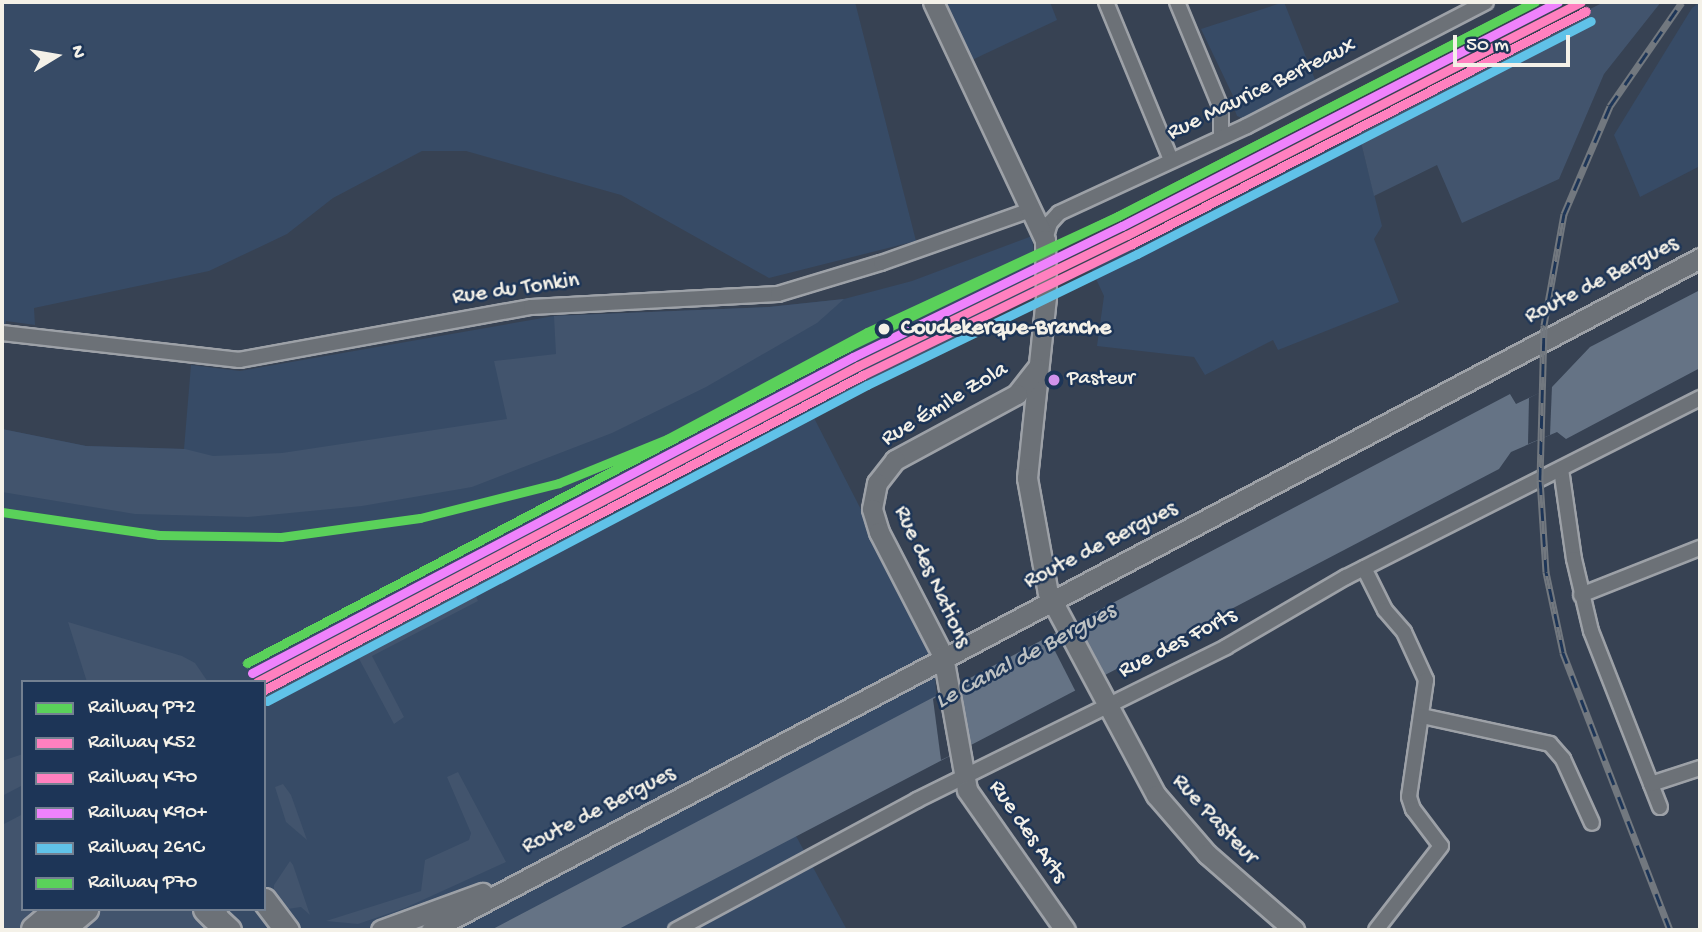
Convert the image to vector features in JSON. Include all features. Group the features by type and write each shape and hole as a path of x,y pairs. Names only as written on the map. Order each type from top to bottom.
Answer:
{"highway":[{"path":"35,930 58,911"},
{"path":"60,930 83,911"}],"main road":[{"path":"266,903 287,930"}],"street":[{"path":"933,2 1030,214 1045,240"},
{"path":"1106,2 1171,159"},
{"path":"1177,2 1221,108 1221,136"},
{"name":"Rue Maurice Berteaux","path":"1030,214 1056,215 1221,136 1486,2"},
{"name":"Rue du Tonkin","path":"2,333 239,360 531,307 778,294 1030,214"},
{"path":"1045,240 1056,215"},
{"name":"Rue Pasteur","path":"1045,240 1046,297 1027,486 1051,600 1147,782 1180,826 1294,930"},
{"name":"Route de Bergues","path":"431,930 523,878 1700,258"},
{"name":"Rue Émile Zola","path":"874,490 895,460 995,407 1025,387 1040,361"},
{"name":"Rue des Forts","path":"676,930 961,767 1102,698 1226,647 1364,568 1700,398"},
{"path":"995,407 1023,407 1033,421"},
{"path":"1561,469 1581,595 1598,651 1660,807"},
{"name":"Rue des Nations","path":"874,490 876,527 943,656 961,767"},
{"path":"1581,595 1700,548"},
{"path":"1364,568 1424,675 1422,716 1409,797 1416,814 1438,840 1436,858 1376,930"},
{"path":"1422,716 1549,744 1563,759 1592,823"},
{"name":"Rue des Arts","path":"961,767 970,795 1065,930"},
{"path":"1651,784 1700,768"},
{"name":"Route de Bergues","path":"381,930 523,878"}],"shaded area":[{"path":"2,2 855,2 916,241 769,278 621,195 466,151 422,151 333,198 287,234 209,271 34,308 35,325 6,321 2,352"},
{"path":"946,2 1050,2 1057,20 972,60"},
{"path":"1284,2 1316,82 1244,119 1237,116 1232,103 1235,100 1201,29"},
{"path":"1604,2 1661,2 1604,74 1559,179 1462,223 1437,165 1374,196 1357,126"},
{"path":"1700,2 1700,166 1640,197 1614,135 1692,8"},
{"path":"1357,126 1382,226 1374,239 1399,302 1278,350 1273,340 1205,375 1194,357 1097,346 1104,296 1090,266"},
{"path":"1032,236 1038,293 812,414 933,650 941,760 796,836 847,930 2,930 2,429 86,446 184,449 191,365 240,371 554,316 769,307 844,299 912,281"},
{"path":"844,299 817,323 706,387 612,433 472,487 362,506 248,517 135,514 2,492 2,429 86,446 185,449 213,456 282,453 507,419 494,361 556,354 554,316 769,307"},
{"path":"980,317 987,322 835,403 830,394"},
{"path":"599,513 605,524 474,592 478,601 372,656 404,717 394,724 357,655 266,702 266,687"},
{"path":"68,622 182,656 195,663 207,680 86,680"},
{"path":"21,755 21,786 2,796 2,761"},
{"path":"458,772 506,862 405,908 358,924 326,921 421,891 425,860 469,840 471,833 447,777"},
{"path":"283,784 291,795 307,840 286,822 275,787"},
{"path":"21,815 21,911 44,911 22,930 2,930 2,825"},
{"path":"290,861 310,915 301,907 281,910 274,894 274,885"},
{"path":"97,911 204,911 221,930 75,930"}],"water":[{"name":"Le Canal de Bergues","path":"1700,290 1700,368 1566,439 1557,432 1511,452 1499,469 617,930 491,930 1510,394 1516,404 1552,387 1590,347"}],"pier":[{"path":"1552,386 1550,435 1528,444 1529,398"},
{"path":"1076,624 1104,679 1077,693 1048,638"},
{"path":"959,684 969,747 941,760 933,699"}],"railway":[{"path":"1670,930 1563,652 1546,572 1540,480 1544,325 1564,214 1610,106 1682,2"}],"rail line":[{"name":"P72","path":"2,512 159,535 281,537 420,518 559,483 667,439 867,332 1118,216 1534,2"},
{"name":"P70","path":"247,663 848,347 1118,216 1535,2"},
{"name":"K90+","path":"252,673 853,357 1122,226 1558,2"},
{"name":"K52","path":"261,680 858,366 1127,235 1581,2"},
{"name":"K70","path":"266,689 863,375 1132,244 1586,11"},
{"name":"261C","path":"267,701 867,385 1137,254 1591,21"}],"place":[{"name":"Coudekerque-Branche","path":"884,329"},
{"name":"Pasteur","path":"1054,380"}]}
